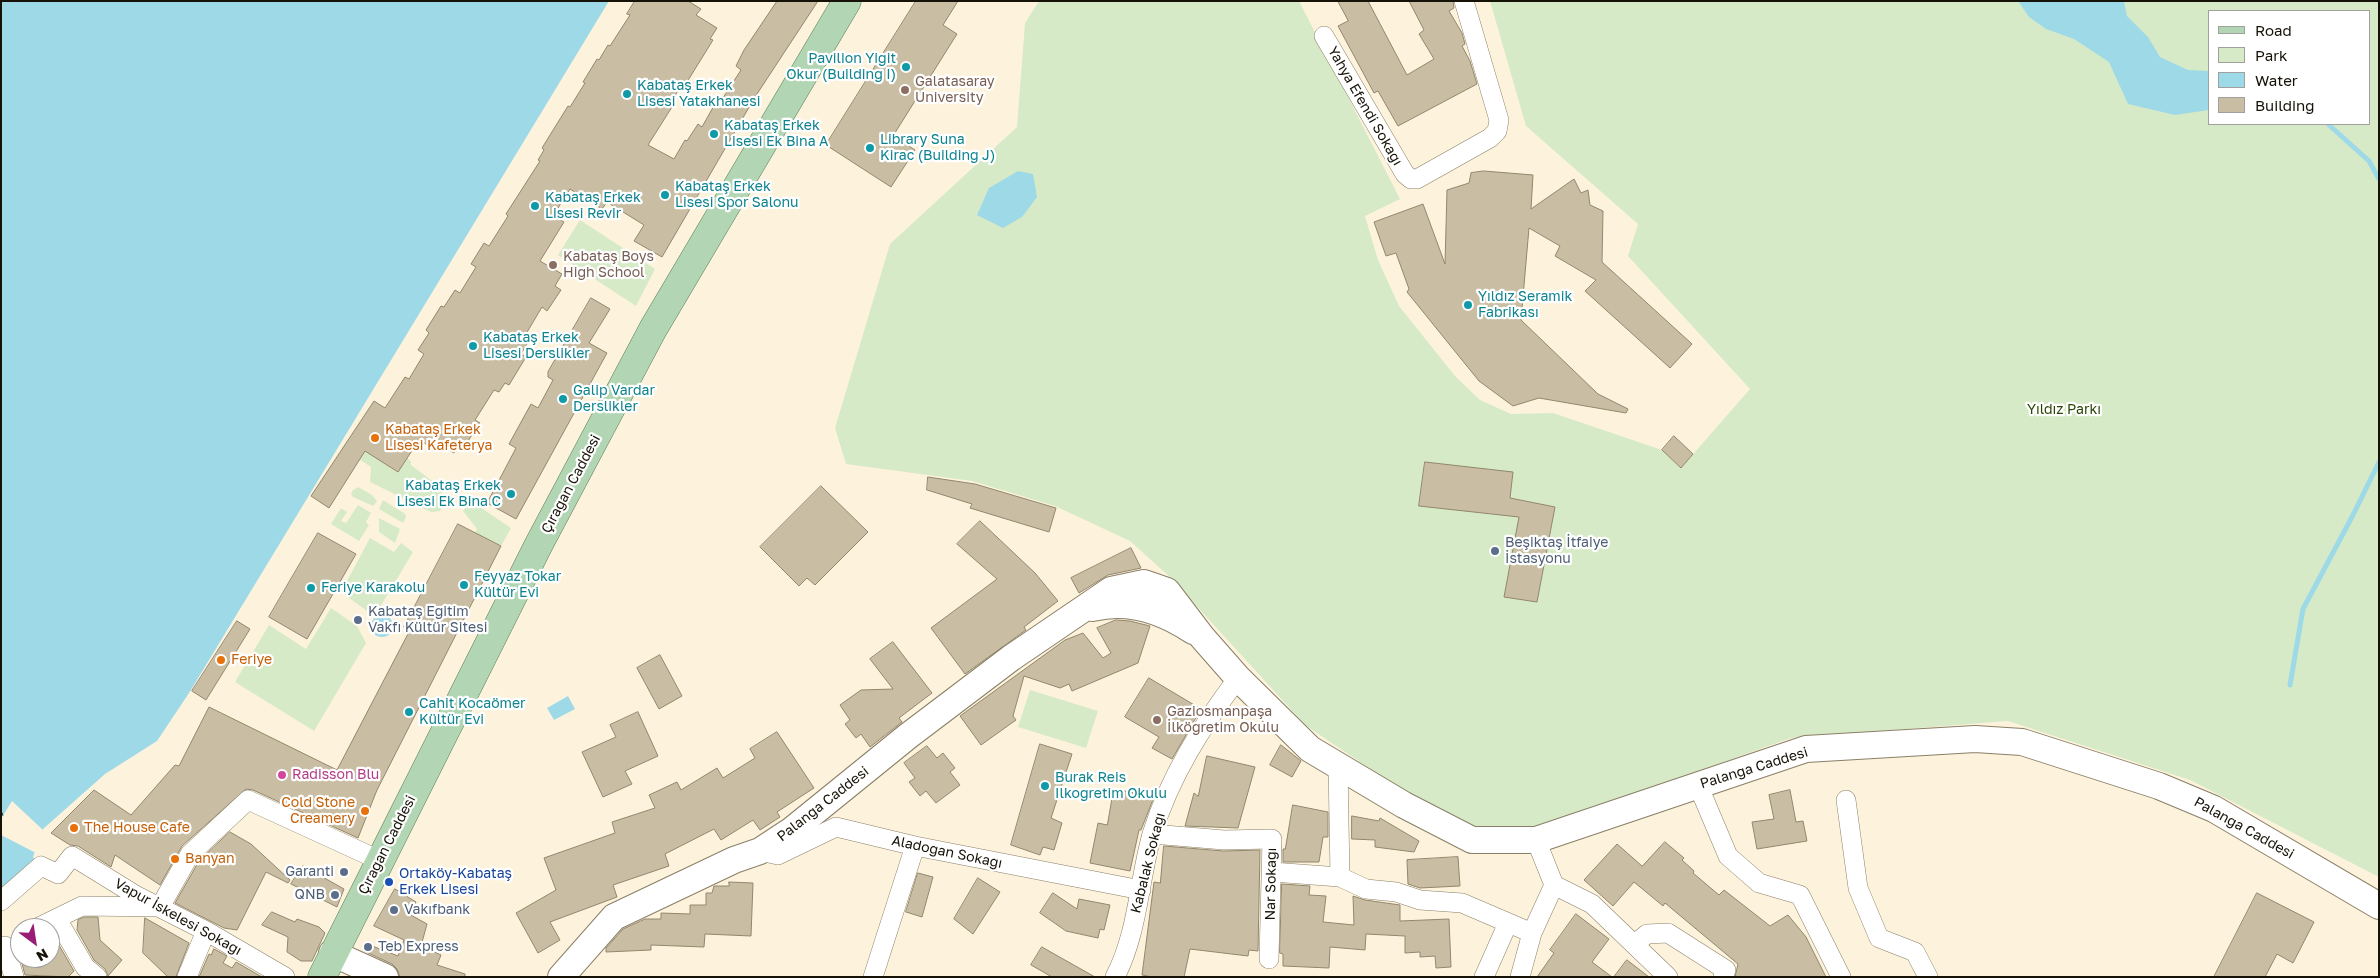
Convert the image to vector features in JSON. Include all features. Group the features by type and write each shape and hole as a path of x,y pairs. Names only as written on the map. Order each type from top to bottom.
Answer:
{"main road":[{"name":"Çırağan Caddesi","path":"327,965 539,544 648,338 847,1"},
{"name":"Palanga Caddesi","path":"565,974 614,916 734,860 760,851 792,830 908,736 1011,658 1078,612 1107,604 1132,606 1170,616 1202,637 1238,678 1310,749 1404,805 1472,840 1536,840 1806,750 1975,738 2022,742 2159,786 2214,809 2379,906"},
{"path":"327,965 385,977"}],"street":[{"name":"Yahya Efendi Sokağı","path":"1324,36 1405,174 1411,179 1417,179 1490,138 1498,131 1499,120 1464,1"},
{"name":"Kabalak Sokağı","path":"1115,977 1131,933 1152,834 1172,779 1217,706 1238,678"},
{"path":"1338,765 1340,877"},
{"path":"1698,785 1728,856 1758,883 1800,895 1841,977"},
{"path":"82,906 160,907 190,854 248,800 379,860"},
{"path":"1846,800 1858,888 1879,938 1914,952 1928,977"},
{"name":"Aladoğan Sokağı","path":"760,851 778,855 836,827 915,846 1141,890"},
{"name":"Nar Sokağı","path":"1152,834 1224,840 1272,839 1269,959"},
{"path":"1536,840 1554,885 1592,904 1668,977"},
{"path":"874,977 915,846"},
{"name":"Vapur İskelesi Sokağı","path":"1,901 41,866 58,874 72,856 105,877 206,931 285,977"},
{"path":"1272,872 1340,877 1366,889 1396,892 1420,900 1462,903 1532,933"},
{"path":"60,924 82,906 105,877"},
{"path":"1520,977 1532,933 1554,885"},
{"path":"1484,977 1508,923"},
{"path":"187,977 206,931"},
{"path":"60,933 88,974"},
{"path":"1635,944 1647,934 1668,933 1726,970 1723,977"}],"green space":[{"name":"Yıldız Parkı","path":"1039,1 1299,1 1400,199 1365,216 1378,260 1399,306 1455,376 1480,400 1511,414 1553,413 1662,450 1681,468 1750,389 1628,256 1638,224 1526,126 1490,1 2379,1 2379,877 2190,780 2008,721 1791,738 1538,828 1500,833 1473,827 1424,805 1305,725 1171,578 1130,541 1055,506 972,481 846,464 835,428 890,244 1017,127 1025,23"},
{"path":"580,220 655,269 636,306 558,255"},
{"path":"349,439 397,472 407,458 411,461 411,465 439,486 442,491 441,498 446,501 440,511 431,512 370,482 371,467 342,448"},
{"path":"358,487 372,495 377,501 373,506 353,497 351,494 353,490"},
{"path":"383,500 405,514 406,517 403,523 379,509"},
{"path":"471,501 511,528 501,546 475,533 477,529 463,511"},
{"path":"358,505 371,513 366,522 369,525 359,541 331,524 341,508 347,512 341,521 346,523"},
{"path":"379,518 400,529 395,543 379,532"},
{"path":"370,538 394,552 401,543 413,552 380,607 367,611 341,592"},
{"path":"331,608 357,626 366,643 314,731 235,682 269,625 306,649"},
{"path":"1030,690 1098,711 1086,748 1018,727"}],"water":[{"path":"1,1 609,1 189,693 157,741 105,774 43,829 33,857 39,864 1,894"},
{"path":"2018,1 2124,1 2127,16 2148,37 2160,57 2188,70 2208,71 2208,110 2175,115 2128,104 2109,62 2074,39 2046,29 2029,17"},
{"path":"1018,171 1033,174 1037,197 1022,217 1003,228 977,215 989,188"},
{"path":"382,615 390,618 393,626 390,634 382,637 374,634 371,626 374,618"},
{"path":"568,696 575,709 554,720 547,708"}],"pier":[{"path":"12,801 43,830 36,853 1,835 1,819"}],"building":[{"path":"635,1 688,1 701,9 696,15 717,28 710,39 713,40 687,82 684,81 669,105 672,107 648,145 674,159 685,140 687,141 698,124 702,127 716,102 719,104 741,70 736,66 744,50 777,1 818,1 755,97 662,257 634,241 644,225 607,202 602,209 570,189 553,216 564,222 540,261 562,274 555,286 561,290 547,311 542,307 523,339 528,342 521,354 526,357 509,385 505,383 499,392 494,390 475,420 480,423 466,444 461,441 454,453 436,442 433,448 419,440 398,472 365,451 329,508 311,496 374,401 385,408 405,377 409,379 424,354 418,350 429,333 426,330 441,306 444,307 455,290 460,293 476,267 471,264 484,243 489,246 508,216 506,214 540,161 538,160 544,150 542,148 585,83 583,82 597,59 599,60 608,45 610,46 630,15 627,14"},
{"name":"Pavilion Yigit Okur (Building I)","path":"916,1 958,1 943,25 957,34 893,136 915,150 891,187 826,145"},
{"path":"1338,1 1368,1 1407,75 1434,59 1419,34 1424,30 1409,1 1453,1 1454,8 1449,11 1462,33 1465,44 1462,46 1470,61 1477,84 1398,126 1378,91 1374,93 1338,26 1348,21"},
{"path":"1484,171 1533,175 1531,209 1574,179 1581,193 1588,190 1590,205 1603,211 1602,262 1692,344 1670,368 1585,291 1596,280 1555,256 1560,246 1529,228 1521,320 1598,394 1628,409 1626,413 1539,398 1513,406 1479,381 1407,292 1409,289 1396,253 1386,256 1374,222 1423,204 1445,264 1447,190 1469,183 1471,173"},
{"name":"Galip Vardar Derslikler","path":"591,298 610,309 589,343 607,353 516,519 487,503 516,448 509,444 531,404 538,408 553,380 548,377 548,372"},
{"path":"1674,436 1693,454 1681,468 1662,450"},
{"path":"1425,462 1513,472 1510,498 1555,507 1537,602 1504,597 1519,517 1419,506"},
{"path":"928,477 975,484 1056,508 1049,532 970,508 972,504 927,490"},
{"path":"821,486 868,532 815,585 807,578 799,586 760,547"},
{"path":"980,521 1035,573 1058,601 1024,627 1026,630 965,674 931,628 997,579 957,544"},
{"path":"458,524 501,546 377,790 358,838 253,790 246,789 182,846 160,885 115,855 111,867 78,846 70,845 51,833 94,790 131,815 175,765 179,766 209,707 337,770 410,630 404,627"},
{"name":"Feriye Karakolu","path":"318,533 356,554 307,639 269,617"},
{"path":"1131,548 1141,568 1108,575 1079,593 1071,578"},
{"path":"1116,620 1150,626 1138,663 1072,691 1069,684 1060,688 1024,676 1013,716 1016,720 981,745 960,716 1065,640 1083,633 1103,658 1111,653 1097,628"},
{"name":"Feriye","path":"237,621 250,629 206,700 192,691"},
{"path":"893,642 932,693 899,718 902,722 870,747 861,734 856,738 845,724 850,720 840,705 861,690 893,689 870,659"},
{"path":"660,655 682,696 659,709 637,668"},
{"path":"1149,678 1201,709 1172,759 1152,748 1159,737 1125,717"},
{"path":"638,712 658,756 625,771 632,784 603,797 582,752 616,737 610,725"},
{"path":"777,732 814,788 777,812 780,817 760,830 753,820 721,840 714,829 665,854 669,866 613,885 617,897 550,922 560,940 538,953 516,913 556,890 544,858 615,833 612,822 655,808 649,795 677,782 681,790 717,768 723,778 755,758 750,749"},
{"name":"Burak Reis Ilkogretim Okulu","path":"1040,744 1072,754 1051,818 1062,823 1054,850 1043,847 1040,855 1011,845"},
{"path":"1281,745 1301,761 1292,777 1270,765"},
{"path":"927,746 937,758 943,753 955,768 950,772 960,785 936,803 926,791 920,796 909,782 915,778 904,763"},
{"path":"1207,756 1255,767 1238,828 1185,826 1194,793 1198,796"},
{"path":"1114,789 1154,797 1141,830 1139,830 1130,871 1090,863 1098,823 1107,825"},
{"path":"1790,790 1796,822 1803,821 1807,841 1757,849 1752,822 1774,819 1769,795"},
{"path":"1293,805 1328,812 1328,837 1323,837 1319,862 1283,862 1283,849 1285,849"},
{"path":"1352,816 1379,821 1380,818 1419,841 1414,852 1375,847 1375,840 1352,839"},
{"path":"230,832 251,844 290,880 288,883 266,872 237,930 224,928 175,903 199,861"},
{"path":"1665,842 1684,858 1682,860 1694,871 1693,873 1719,895 1724,890 1770,926 1788,915 1806,937 1826,977 1735,977 1738,964 1665,903 1663,906 1634,882 1613,906 1584,880 1617,844 1642,866"},
{"path":"1164,846 1223,851 1260,850 1258,951 1249,950 1248,956 1190,949 1184,977 1152,977 1142,975 1154,882 1160,883"},
{"path":"1458,857 1460,886 1420,888 1408,884 1407,860"},
{"path":"303,866 344,889 337,907 291,884"},
{"path":"918,873 933,877 922,917 906,912"},
{"path":"978,878 1000,892 973,934 954,919"},
{"path":"729,882 753,883 751,936 705,934 704,947 651,945 651,950 606,952 606,948 623,929 645,919 661,919 661,913 690,914 690,905 706,905 706,893 712,893 714,886 729,886"},
{"path":"1282,884 1310,886 1309,895 1326,896 1323,922 1354,925 1353,896 1365,900 1400,905 1400,921 1449,919 1451,967 1436,968 1435,956 1420,957 1420,952 1405,953 1405,936 1366,934 1365,950 1330,947 1329,968 1283,966 1283,954 1280,953"},
{"path":"395,889 416,902 409,914 427,924 421,946 441,955 437,965 465,974 465,977 400,977 397,969 392,964 364,951 367,944 398,956 404,940 374,926"},
{"path":"1053,893 1077,909 1079,899 1110,905 1104,930 1100,929 1098,938 1066,931 1040,913"},
{"path":"2257,893 2314,922 2293,963 2277,954 2265,977 2214,977"},
{"path":"272,912 295,922 297,919 319,927 325,933 312,961 301,961 287,952 288,937 262,925"},
{"path":"1576,914 1609,939 1592,962 1612,977 1537,977 1554,953 1550,950"},
{"path":"85,917 98,917 100,940 122,960 108,976 105,969 94,960 77,930 78,920"},
{"path":"145,918 189,943 176,977 168,977 143,953"},
{"path":"60,947 74,971 68,977 25,975 23,968 60,968"},
{"path":"1042,947 1095,977 1052,977 1031,965"},
{"path":"214,949 227,956 223,963 232,968 236,962 262,977 199,977 209,954 211,955"},
{"path":"1627,960 1649,977 1614,977"}],"waterway":[{"path":"2329,125 2369,161 2379,179"},
{"path":"2290,685 2303,609 2379,462"}],"ferry route":[{"path":"1,810 3,816"}],"place":[{"name":"Pavilion Yigit Okur (Building I)","path":"906,67"},
{"name":"Galatasaray University","path":"905,90"},
{"name":"Kabataş Erkek Lisesi Yatakhanesi","path":"627,94"},
{"name":"Kabataş Erkek Lisesi Ek Bina A","path":"714,134"},
{"name":"Library Suna Kirac (Building J)","path":"870,148"},
{"name":"Kabataş Erkek Lisesi Spor Salonu","path":"665,195"},
{"name":"Kabataş Erkek Lisesi Revir","path":"535,206"},
{"name":"Kabataş Boys High School","path":"553,265"},
{"name":"Yıldız Seramik Fabrikası","path":"1468,305"},
{"name":"Kabataş Erkek Lisesi Derslikler","path":"473,346"},
{"name":"Galip Vardar Derslikler","path":"563,399"},
{"name":"Kabataş Erkek Lisesi Kafeterya","path":"375,438"},
{"name":"Kabataş Erkek Lisesi Ek Bina C","path":"511,494"},
{"name":"Beşiktaş İtfaiye İstasyonu","path":"1495,551"},
{"name":"Feyyaz Tokar Kültür Evi","path":"464,585"},
{"name":"Feriye Karakolu","path":"311,588"},
{"name":"Kabataş Eğitim Vakfı Kültür Sitesi","path":"358,620"},
{"name":"Feriye","path":"221,660"},
{"name":"Cahit Kocaömer Kültür Evi","path":"409,712"},
{"name":"Gaziosmanpaşa İlköğretim Okulu","path":"1157,720"},
{"name":"Radisson Blu","path":"282,775"},
{"name":"Burak Reis Ilkogretim Okulu","path":"1045,786"},
{"name":"Cold Stone Creamery","path":"365,811"},
{"name":"The House Cafe","path":"74,828"},
{"name":"Banyan","path":"175,859"},
{"name":"Garanti","path":"344,872"},
{"name":"Ortaköy-Kabataş Erkek Lisesi","path":"389,882"},
{"name":"QNB","path":"335,895"},
{"name":"Vakıfbank","path":"394,910"},
{"name":"Teb Express","path":"368,947"}]}
